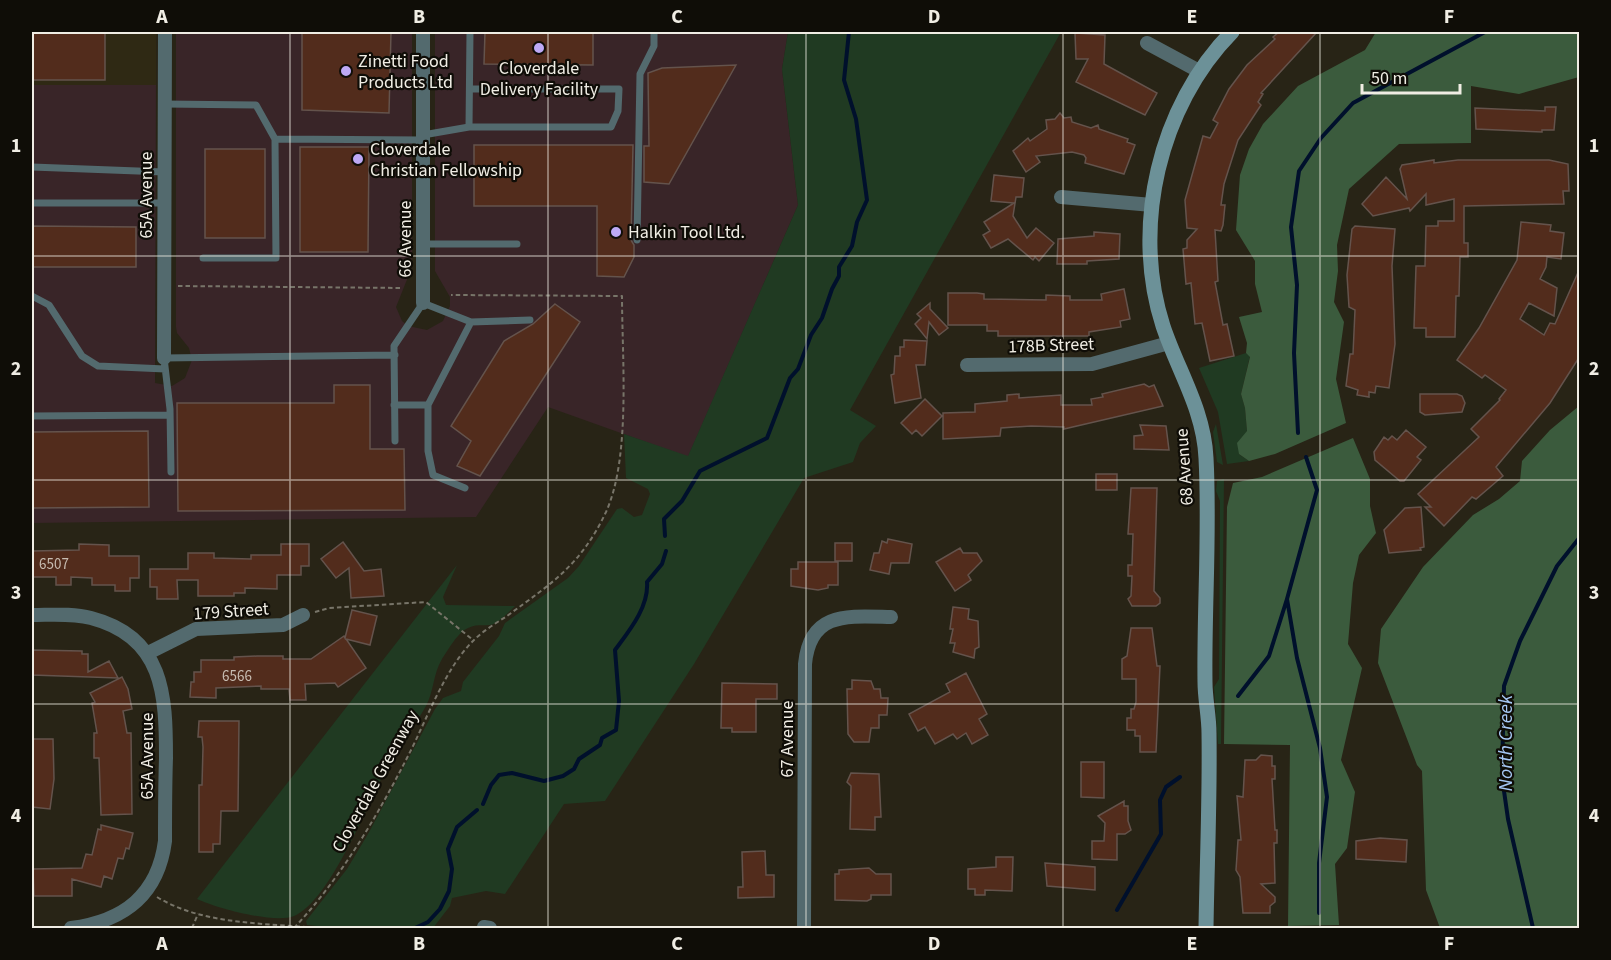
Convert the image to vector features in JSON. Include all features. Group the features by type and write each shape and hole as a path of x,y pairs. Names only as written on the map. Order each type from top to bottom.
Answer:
{"street":[{"name":"65A Avenue","path":"165,32 165,363"},
{"name":"66 Avenue","path":"423,32 423,303"},
{"name":"68 Avenue","path":"1206,928 1209,731 1205,684 1206,455 1195,401 1169,343 1154,286 1150,246 1152,205 1169,135 1199,71 1232,32"},
{"path":"1147,43 1199,71"},
{"path":"1061,197 1152,205"},
{"name":"178B Street","path":"967,365 1092,364 1169,343"},
{"path":"32,615 89,617 107,623 148,652"},
{"name":"179 Street","path":"148,652 196,629 283,625 303,615"},
{"name":"67 Avenue","path":"804,928 805,664 808,643 814,633 830,621 854,616 891,617"},
{"name":"65A Avenue","path":"71,928 97,925 118,915 148,890 162,863 165,841 166,720 160,683 148,652"}],"lane":[{"path":"469,127 470,32"},
{"path":"637,240 639,74 654,46 654,32"},
{"path":"275,139 423,138 469,127 612,127 618,111 619,89 470,89"},
{"path":"164,104 256,105 275,139 276,258 203,258"},
{"path":"32,167 164,172"},
{"path":"32,202 164,203"},
{"path":"423,244 517,244"},
{"path":"32,296 49,305 82,356 98,366 395,355"},
{"path":"395,441 394,346 423,303 471,322 530,320"},
{"path":"465,488 434,475 428,451 428,405 471,322"},
{"path":"165,363 170,415 171,472"},
{"path":"394,405 428,405"},
{"path":"32,416 170,415"}],"path":[{"path":"176,286 403,288"},
{"name":"Cloverdale Greenway","path":"295,927 346,864 408,755 438,691 473,640 567,572 590,541 607,511 621,451 622,296 451,295"},
{"path":"303,615 329,608 426,602 473,640"},
{"path":"154,895 176,908 198,914 317,928"},
{"path":"192,928 198,914"}],"shaded area":[{"path":"32,32 156,32 156,85 32,85"},
{"path":"176,32 412,32 412,267 396,307 402,321 408,326 427,330 443,321 450,306 450,297 435,271 435,32 788,32 782,69 798,205 688,457 548,407 476,517 32,523 32,85 156,85 155,383 172,386 185,378 192,360 189,348 177,333 176,327"}],"green space":[{"path":"788,32 1061,32 850,410 876,426 860,443 853,462 804,478 694,664 605,801 564,804 505,894 486,891 452,898 450,906 433,928 336,928 307,925 306,921 347,869 368,834 443,698 461,691 463,682 499,636 505,623 568,578 579,566 617,509 622,508 634,517 642,515 650,494 648,489 626,478 624,434 688,456 798,205 782,69"},
{"path":"1376,32 1579,32 1579,77 1519,94 1471,86 1471,143 1399,144 1349,189 1337,245 1338,271 1334,302 1344,322 1336,379 1346,423 1275,454 1249,461 1239,454 1237,443 1247,431 1241,394 1250,357 1246,353 1247,343 1239,317 1262,312 1255,284 1255,261 1236,230 1240,175 1249,149 1263,124 1298,86 1365,50"},
{"path":"1246,353 1250,356 1241,394 1247,431 1239,454 1249,461 1227,464 1218,412 1199,368"},
{"path":"1579,406 1579,928 1440,928 1426,890 1422,771 1417,765 1378,663 1381,629 1423,567 1473,515 1499,499 1520,481 1522,461 1550,430"},
{"path":"1216,424 1223,465 1217,462 1213,432"},
{"path":"1353,438 1370,479 1370,506 1376,533 1359,555 1353,583 1348,644 1362,668 1341,760 1355,792 1347,848 1335,864 1339,925 1288,926 1290,745 1224,744 1227,507 1233,483 1262,477"},
{"path":"1224,479 1221,744 1218,744 1214,687 1219,679 1220,501 1216,491 1217,481"},
{"path":"457,565 443,597 446,605 515,606 493,624 474,626 464,630 450,646 439,665 426,706 389,763 348,847 322,891 308,907 294,916 285,918 245,914 197,899"}],"building":[{"path":"32,32 105,32 105,80 32,80"},
{"name":"Zinetti Food Products Ltd","path":"302,32 391,32 389,113 302,110"},
{"name":"Cloverdale Delivery Facility","path":"485,32 593,32 593,65 484,64"},
{"path":"1279,32 1317,32 1261,93 1263,94 1258,102 1261,105 1238,140 1224,184 1221,205 1225,205 1223,225 1221,231 1215,230 1218,281 1215,282 1223,325 1227,324 1234,356 1210,361 1202,323 1195,324 1191,283 1186,284 1183,249 1187,248 1187,240 1197,229 1187,228 1185,200 1203,136 1210,138 1218,123 1213,120 1229,89 1247,65 1275,39 1273,37"},
{"path":"1075,33 1105,35 1104,64 1157,93 1145,115 1076,82 1088,59 1076,59"},
{"path":"736,65 669,184 644,182 644,146 649,146 648,73 662,68"},
{"path":"1545,107 1556,107 1554,130 1542,130 1542,132 1476,129 1475,108 1545,111"},
{"path":"1060,113 1064,118 1071,117 1072,122 1091,128 1098,125 1099,129 1128,139 1127,142 1135,145 1124,174 1085,163 1084,155 1072,152 1036,156 1040,162 1026,172 1013,151 1028,138 1030,141 1047,129 1046,120 1055,119"},
{"name":"Halkin Tool Ltd.","path":"474,145 633,145 631,240 634,245 634,257 624,277 597,276 597,206 474,206"},
{"path":"300,147 369,147 368,252 300,252"},
{"path":"205,149 265,149 265,238 205,238"},
{"path":"1434,160 1434,163 1458,160 1549,160 1568,164 1569,191 1563,191 1564,204 1464,206 1464,243 1468,243 1468,257 1460,257 1455,337 1426,337 1426,328 1414,328 1416,266 1425,266 1426,226 1438,226 1438,221 1454,221 1454,199 1426,205 1426,194 1410,211 1409,208 1373,216 1362,204 1386,177 1407,199 1400,169 1402,165"},
{"path":"994,175 1024,178 1022,197 1016,197 1013,216 1027,238 1036,228 1054,243 1039,261 1035,257 1033,260 1008,239 991,248 983,235 990,231 984,222 1014,203 991,201"},
{"path":"1521,222 1551,225 1550,231 1564,233 1561,259 1547,257 1546,267 1540,279 1557,288 1554,316 1529,303 1520,319 1544,335 1550,323 1555,324 1580,268 1580,356 1550,403 1496,467 1503,476 1476,499 1472,497 1444,526 1425,507 1431,507 1418,494 1479,437 1471,429 1500,400 1506,390 1485,375 1482,378 1457,360 1479,328 1517,260"},
{"path":"32,226 136,227 136,267 32,267"},
{"path":"1355,226 1395,229 1392,266 1395,344 1389,388 1376,386 1375,393 1369,392 1369,397 1357,395 1358,390 1346,386 1350,354 1353,354 1355,310 1349,307 1347,275 1352,229"},
{"path":"1094,232 1120,234 1119,259 1087,261 1087,264 1057,264 1058,239 1094,236"},
{"path":"1124,289 1130,319 1120,321 1121,327 1089,332 1089,336 998,336 998,331 987,331 987,325 948,325 948,293 984,294 984,299 1046,300 1046,295 1070,296 1070,300 1102,300 1101,294"},
{"path":"930,303 930,309 948,328 939,335 929,322 927,339 915,324 921,318 917,314"},
{"path":"555,304 580,322 480,476 457,466 471,441 451,426 504,341 533,324"},
{"path":"904,340 927,341 925,365 916,365 921,398 895,403 891,375 894,374 895,356 900,356 900,347 904,347"},
{"path":"1144,384 1149,387 1154,385 1163,406 1064,429 1064,427 1031,426 1001,428 1000,436 943,439 943,413 975,412 975,404 1007,401 1007,395 1019,394 1019,398 1061,395 1061,405 1092,405 1091,399 1103,397 1102,394"},
{"path":"334,385 370,385 370,449 404,449 405,510 178,511 177,403 334,403"},
{"path":"1420,394 1457,394 1462,396 1465,403 1462,412 1425,415 1420,412"},
{"path":"925,399 942,416 922,436 916,430 912,434 901,423"},
{"path":"1140,425 1166,426 1169,450 1134,449 1134,436 1143,435"},
{"path":"1406,430 1426,447 1417,457 1421,460 1404,481 1400,481 1375,460 1374,452 1384,437 1388,440 1392,436 1397,440"},
{"path":"148,431 149,507 32,508 32,432"},
{"path":"1096,474 1117,474 1117,490 1096,490"},
{"path":"1131,488 1157,488 1154,591 1160,598 1160,603 1156,606 1132,606 1128,599 1131,596 1132,576 1128,576 1128,565 1132,565 1133,534 1128,534"},
{"path":"1421,507 1424,547 1420,548 1421,550 1389,553 1384,530 1405,508"},
{"path":"888,539 912,544 909,563 891,563 889,574 870,570 874,553 879,553 882,541 887,543"},
{"path":"343,542 364,571 381,569 384,596 351,598 349,568 336,578 321,559"},
{"path":"835,543 852,543 852,561 835,561"},
{"path":"79,544 109,545 109,556 139,556 139,578 130,578 130,591 115,591 115,585 92,585 92,578 71,577 71,585 56,585 56,577 32,577 32,551 79,550"},
{"path":"281,544 309,544 309,566 301,566 301,575 277,575 277,589 245,588 245,593 234,593 234,596 198,596 198,580 177,580 178,599 157,599 157,587 150,587 150,569 188,569 188,553 214,553 214,558 251,559 251,555 281,555"},
{"path":"960,548 963,553 977,553 982,561 968,575 971,580 955,591 936,562"},
{"path":"798,562 838,562 838,585 828,585 828,588 818,590 791,586 791,569 798,569"},
{"path":"953,607 969,609 968,619 978,621 979,647 975,649 974,658 953,652 955,643 950,643 953,629 950,629"},
{"path":"352,610 377,616 370,645 346,639 366,668 338,687 335,683 305,684 306,700 290,700 289,689 261,689 261,686 216,688 216,698 190,697 194,672 201,672 201,660 234,660 234,657 257,656 311,659 344,636 345,638"},
{"path":"1131,628 1152,628 1157,666 1160,666 1156,752 1140,752 1140,736 1135,736 1135,730 1127,730 1127,718 1131,718 1131,709 1134,709 1136,702 1136,679 1122,679 1122,659 1127,656"},
{"path":"32,650 82,651 82,654 88,654 88,672 109,661 118,678 32,675"},
{"path":"966,673 987,714 979,719 988,735 972,744 966,733 957,739 953,734 935,744 925,727 918,731 909,714 950,692 946,684"},
{"path":"122,677 128,689 132,709 123,711 127,733 131,733 132,814 101,815 99,758 94,758 94,733 97,733 92,703 95,702 90,693"},
{"path":"852,680 871,681 874,689 880,689 881,698 888,698 887,715 879,715 879,728 871,728 869,742 854,742 848,734 847,689 852,689"},
{"path":"722,683 777,684 777,699 756,699 756,732 732,732 732,728 721,728"},
{"path":"199,721 239,721 238,811 221,811 220,844 213,844 213,852 199,852 199,785 202,785 203,747 202,737 198,737"},
{"path":"32,739 53,739 54,779 50,809 32,807"},
{"path":"1261,755 1272,756 1272,766 1275,766 1275,779 1272,779 1275,830 1277,830 1277,843 1274,843 1275,883 1261,884 1275,897 1275,902 1270,906 1270,913 1243,913 1240,877 1236,870 1238,840 1241,840 1237,796 1243,797 1245,760 1256,760"},
{"path":"1081,762 1104,762 1104,798 1081,797"},
{"path":"851,773 879,774 881,817 875,817 875,830 850,829 851,786 847,782"},
{"path":"1124,801 1124,806 1128,806 1128,821 1131,830 1125,834 1117,834 1117,860 1092,859 1092,841 1104,841 1105,823 1098,816"},
{"path":"101,825 133,833 129,849 126,848 123,859 118,858 112,879 104,876 101,887 72,879 72,896 34,896 33,869 82,868 86,854 92,855"},
{"path":"1380,838 1407,840 1406,862 1356,859 1356,841"},
{"path":"765,851 766,875 774,875 774,897 738,898 738,887 743,887 742,852"},
{"path":"996,857 1013,857 1012,891 985,890 985,895 975,895 975,889 968,889 968,869 996,867"},
{"path":"1045,863 1095,867 1095,890 1047,886"},
{"path":"869,868 876,874 891,874 891,895 871,895 871,899 867,901 835,900 835,874 839,874 839,870"}],"waterway":[{"path":"665,536 664,519 682,501 700,471 767,438 790,378 798,369 811,335 822,318 839,276 839,267 852,246 857,222 867,200 856,119 844,80 849,32"},
{"path":"1298,433 1294,353 1297,285 1291,227 1299,171 1321,138 1353,103 1485,32"},
{"path":"1238,696 1269,656 1287,599 1317,490 1306,457"},
{"name":"North Creek","path":"1533,928 1508,819 1502,777 1504,686 1520,641 1557,566 1580,537"},
{"path":"483,804 491,785 499,775 512,773 544,781 563,776 574,769 579,759 600,745 602,738 616,730 619,701 615,650 637,618 645,600 647,582 662,564 666,551"},
{"path":"1287,599 1297,658 1320,748 1327,797 1319,863 1319,913"},
{"path":"1117,910 1161,834 1160,800 1166,787 1180,777"},
{"path":"415,928 428,922 440,909 449,891 452,869 448,849 457,827 477,810"}],"place":[{"name":"Cloverdale Delivery Facility","path":"539,48"},
{"name":"Zinetti Food Products Ltd","path":"346,71"},
{"name":"Cloverdale Christian Fellowship","path":"358,159"},
{"name":"Halkin Tool Ltd.","path":"616,232"}]}
